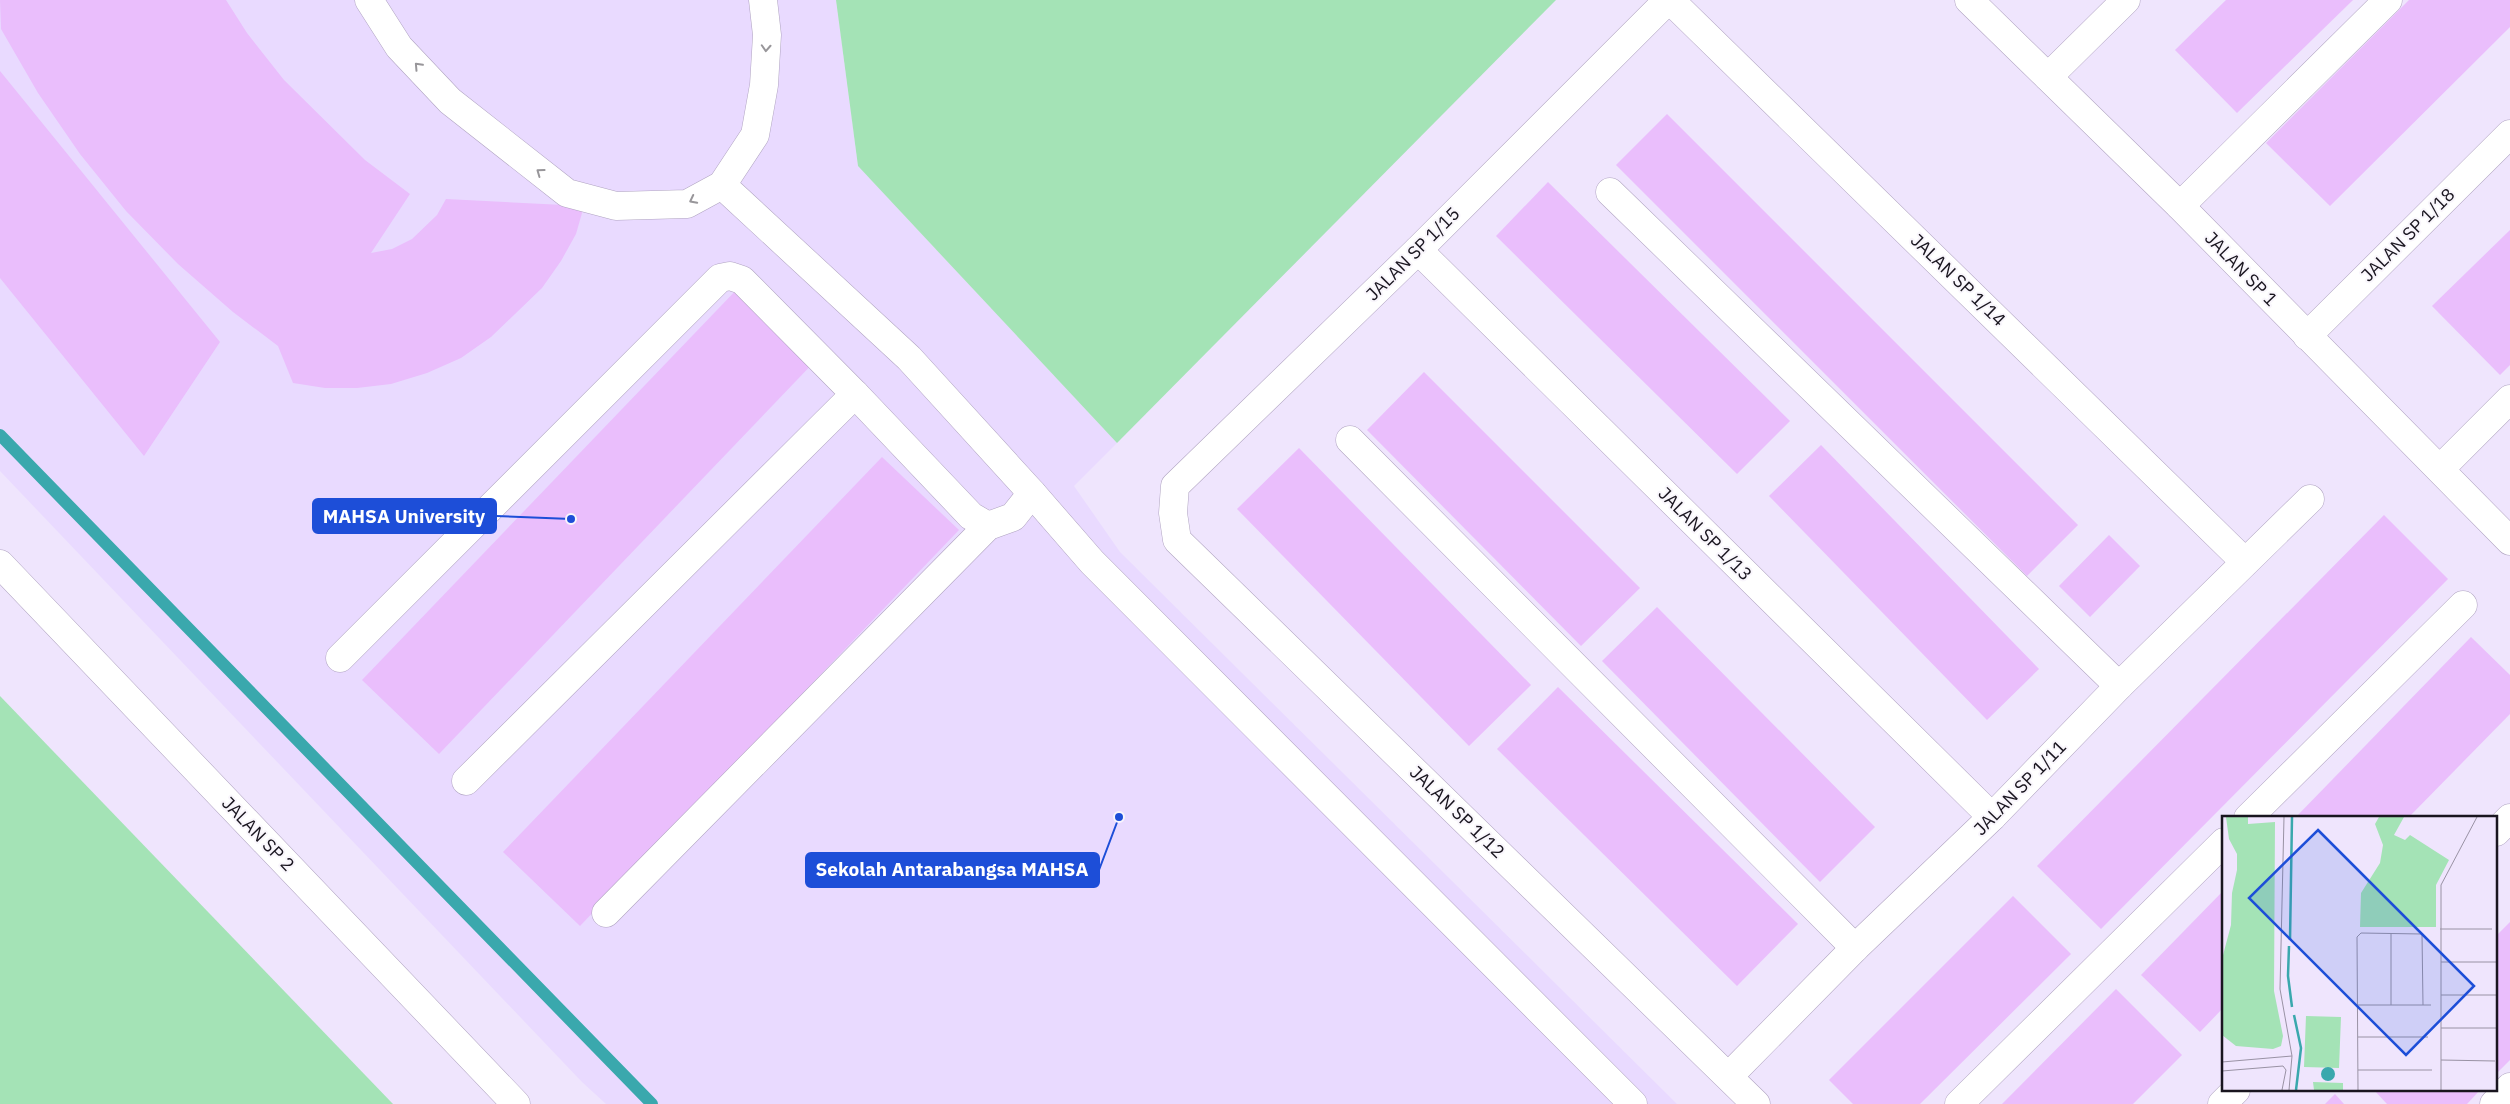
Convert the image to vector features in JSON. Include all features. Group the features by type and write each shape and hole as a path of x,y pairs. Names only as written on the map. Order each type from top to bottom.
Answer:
{"street":[{"path":"369,0 399,47 450,101 567,193 616,206 686,204 722,185 755,134 764,85 767,35 762,0"},
{"name":"JALAN SP 1/15","path":"1173,513 1174,486 1418,250 1669,0"},
{"name":"JALAN SP 1/14","path":"1669,0 2244,561"},
{"name":"JALAN SP 1","path":"1969,0 2180,206 2510,541"},
{"path":"2048,77 2126,0"},
{"path":"2180,206 2388,0"},
{"name":"JALAN SP 1/18","path":"2307,336 2510,134"},
{"path":"722,185 909,358 1092,562 1633,1104"},
{"path":"1610,192 2119,686"},
{"name":"JALAN SP 1/13","path":"1418,250 1992,817"},
{"path":"340,658 720,278 730,276 742,280 856,394 971,516 988,526"},
{"path":"466,781 856,394"},
{"path":"2440,469 2510,400"},
{"path":"1350,440 1856,948"},
{"path":"606,913 988,526 1013,517 1032,493"},
{"name":"JALAN SP 1/11","path":"1729,1076 1856,948 1992,817 2244,561 2310,498"},
{"name":"JALAN SP 1/12","path":"1173,513 1177,540 1756,1104"},
{"name":"JALAN SP 2","path":"0,564 516,1104"},
{"path":"2250,816 2463,605"},
{"path":"2498,830 2510,818"},
{"path":"1959,1104 2222,844"},
{"path":"2494,1104 2510,1088"},
{"path":"2222,1104 2234,1092"}],"shaded area":[{"path":"0,0 836,0 858,166 1117,443 1074,486 1120,552 1677,1104 606,1104 582,1082 0,471"}],"green space":[{"path":"836,0 1556,0 1117,443 858,166"},
{"path":"0,696 393,1104 0,1104"}],"building":[{"path":"0,0 226,0 247,33 284,80 365,160 410,194 371,253 392,249 412,239 437,215 446,199 584,206 576,234 561,261 542,288 491,337 461,358 427,373 391,384 357,388 325,388 293,383 278,346 233,312 178,264 126,211 80,154 38,93 1,29"},
{"path":"2226,0 2353,0 2237,113 2175,50"},
{"path":"2409,0 2510,0 2510,27 2330,206 2266,143"},
{"path":"0,71 220,342 144,456 0,278"},
{"path":"1667,114 2078,525 2027,576 1616,165"},
{"path":"1548,182 1790,421 1737,474 1496,236"},
{"path":"2510,230 2510,365 2500,375 2432,306"},
{"path":"741,285 818,358 439,754 362,680"},
{"path":"1424,372 1640,588 1581,646 1367,430"},
{"path":"1821,445 2039,669 1987,720 1769,496"},
{"path":"1299,448 1531,685 1469,746 1237,509"},
{"path":"882,457 959,530 580,926 503,852"},
{"path":"2384,515 2448,579 2101,929 2037,866"},
{"path":"2109,535 2140,566 2090,617 2059,586"},
{"path":"1657,607 1875,827 1820,882 1602,661"},
{"path":"2471,637 2510,675 2510,714 2410,816 2297,816"},
{"path":"1558,687 1798,924 1737,986 1497,749"},
{"path":"2222,892 2222,1009 2200,1032 2141,975"},
{"path":"2013,896 2071,954 1920,1104 1853,1104 1829,1080"},
{"path":"2510,922 2510,1060 2498,1072 2498,934"},
{"path":"2116,989 2182,1055 2133,1104 2002,1104"},
{"path":"2376,1092 2478,1092 2467,1104 2387,1104"},
{"path":"2335,1094 2344,1104 2325,1104"}],"waterway":[{"path":"0,435 652,1104"}],"place":[{"name":"MAHSA University","path":"571,519"},
{"name":"Sekolah Antarabangsa MAHSA","path":"1119,817"}]}
